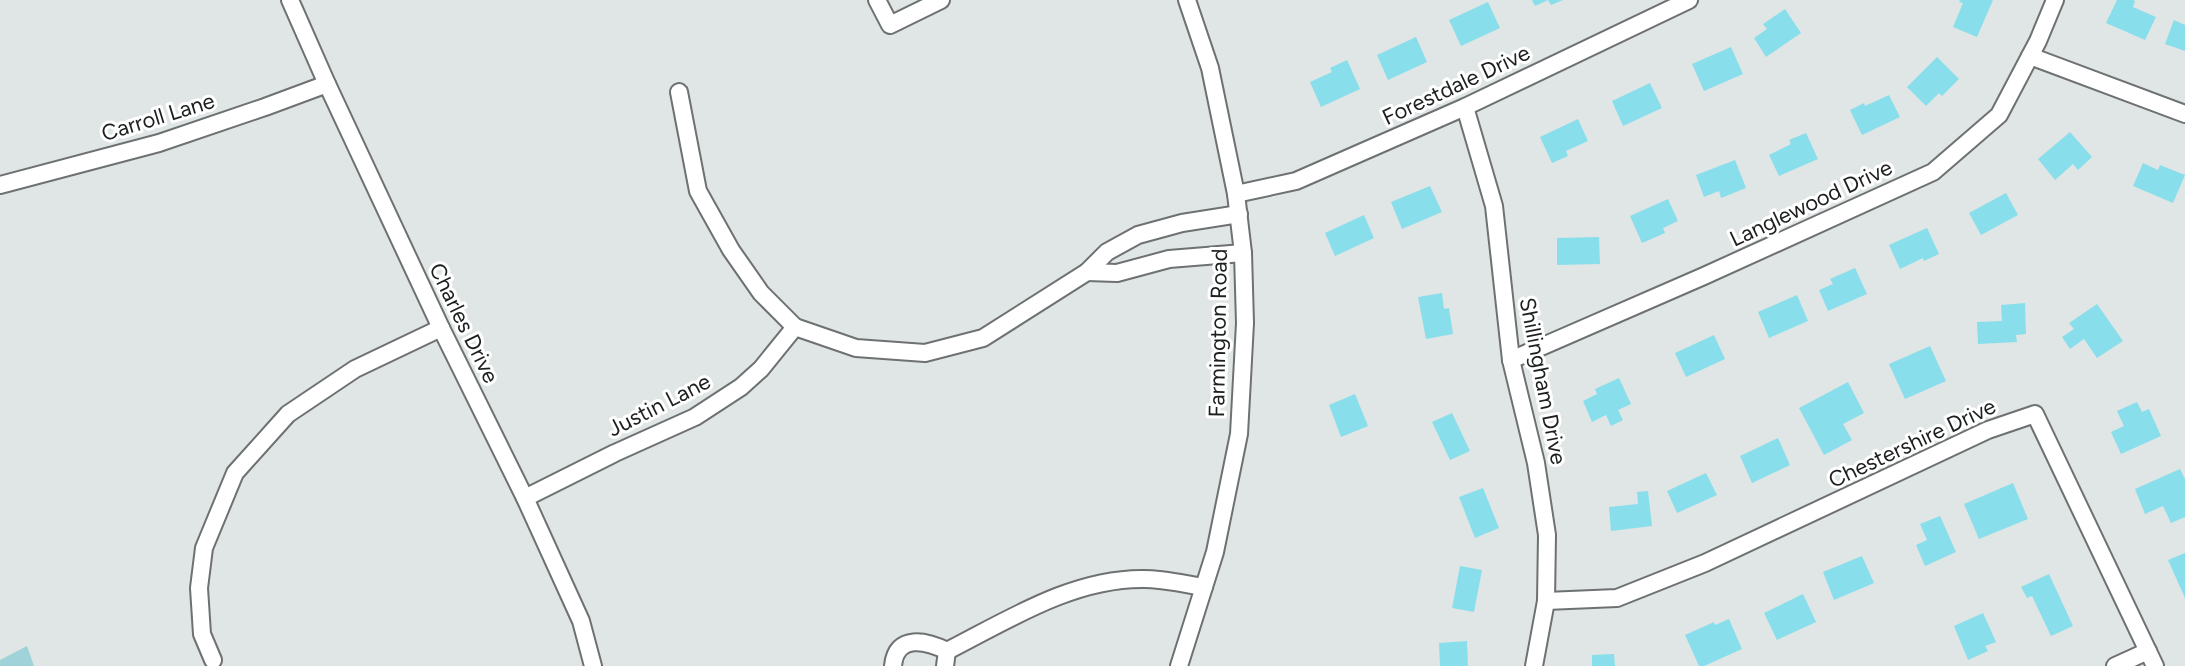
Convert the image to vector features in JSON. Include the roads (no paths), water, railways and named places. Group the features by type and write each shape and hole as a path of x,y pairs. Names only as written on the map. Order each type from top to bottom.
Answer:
{"street":[{"name":"Charles Drive","path":"290,0 441,328 525,498 581,621 593,666"},
{"path":"877,0 890,25 941,0"},
{"name":"Farmington Road","path":"1179,666 1215,552 1239,434 1245,323 1243,253 1236,194 1210,68 1187,0"},
{"name":"Forestdale Drive","path":"1236,194 1296,181 1464,107 1689,0"},
{"name":"Langlewood Drive","path":"1511,360 1704,276 1933,172 1999,115 2030,56 2055,0"},
{"path":"2030,56 2185,114"},
{"name":"Carroll Lane","path":"0,184 159,143 327,84"},
{"path":"679,92 698,191 731,250 755,284 795,327 856,348 925,353 983,338 1087,272 1107,252 1137,235 1182,223 1239,214"},
{"name":"Shillingham Drive","path":"1464,107 1494,206 1511,360 1536,462 1547,535 1546,601 1534,666"},
{"path":"1087,272 1117,273 1169,259 1243,253"},
{"name":"Justin Lane","path":"525,498 615,453 695,417 741,387 761,369 795,327"},
{"path":"213,660 202,634 199,588 204,548 235,472 288,414 355,369 441,328"},
{"name":"Chestershire Drive","path":"1546,601 1617,598 1705,563 1988,430 2036,414 2151,658"},
{"path":"893,666 897,653 911,642 928,642 946,659 1042,603 1096,584 1144,579 1204,587"},
{"path":"2115,666 2151,658"}]}
